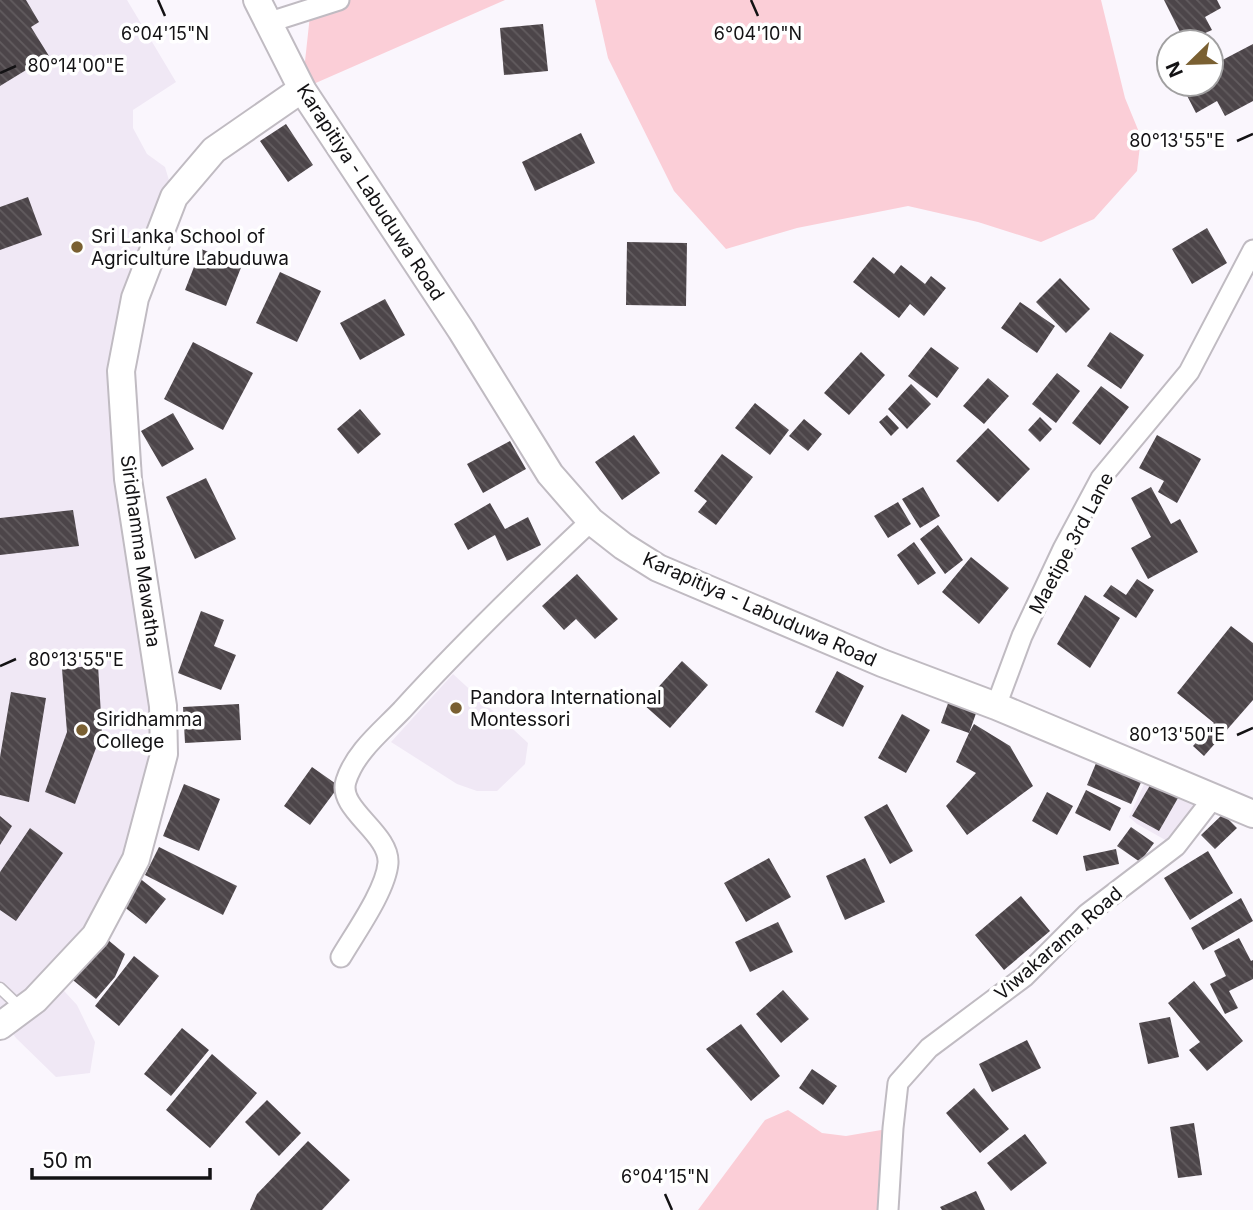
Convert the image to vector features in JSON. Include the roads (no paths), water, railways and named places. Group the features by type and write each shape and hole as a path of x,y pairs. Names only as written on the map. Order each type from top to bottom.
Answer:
{"main road":[{"name":"Karapitiya - Labuduwa Road","path":"263,11 302,89 461,330 550,474 591,521 658,568 882,663 996,706 1253,814"},
{"name":"Siridhamma Mawatha","path":"0,1026 35,1000 95,936 136,859 164,754 163,706 126,452 121,371 135,298 174,197 214,150 302,89"}],"street":[{"path":"263,11 339,0"},
{"name":"Maetipe 3rd Lane","path":"996,706 1028,624 1063,549 1101,478 1189,372 1253,250"},
{"path":"341,957 386,879 389,859 382,842 349,801 345,783 356,759 440,668 591,521"},
{"name":"Viwakarama Road","path":"888,1210 898,1083 929,1048 1024,977 1087,914 1176,846 1214,797"}],"lane":[{"path":"0,988 22,1009"}],"place":[{"name":"Sri Lanka School of Agriculture Labuduwa","path":"77,247"},
{"name":"Pandora International Montessori","path":"456,708"},
{"name":"Siridhamma College","path":"82,730"}]}
